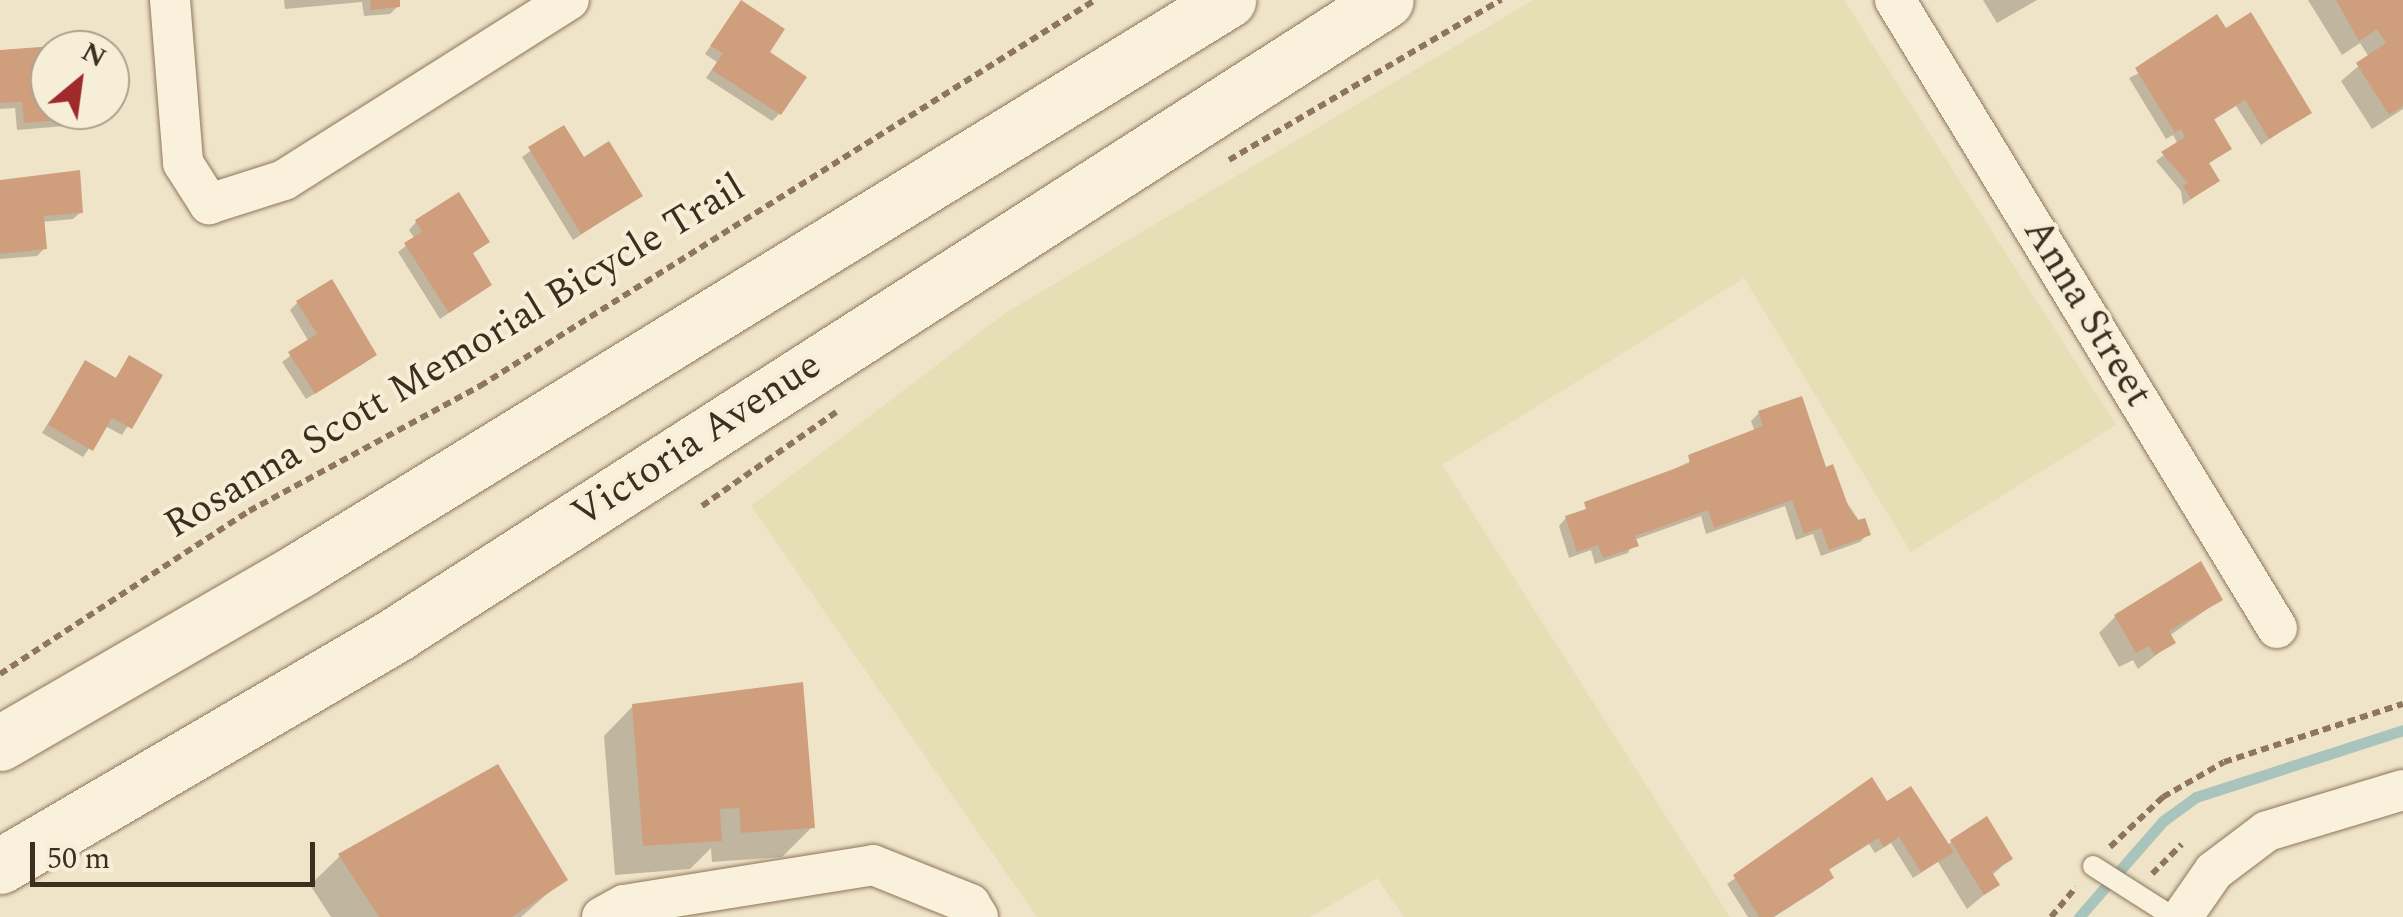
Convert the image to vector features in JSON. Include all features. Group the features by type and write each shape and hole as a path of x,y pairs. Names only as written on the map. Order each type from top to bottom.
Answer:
{"main road":[{"path":"0,744 301,568 1228,0"},
{"name":"Victoria Avenue","path":"0,866 398,633 1386,0"}],"street":[{"path":"170,0 183,163 209,204 284,180 569,0"},
{"name":"Anna Street","path":"1895,0 2277,628"},
{"path":"2182,917 2214,871 2267,832 2403,790"},
{"path":"602,917 624,905 873,865 970,904 978,917"}],"lane":[{"path":"2093,866 2172,917"}],"path":[{"name":"Rosanna Scott Memorial Bicycle Trail","path":"0,674 249,511 480,386 1095,0"},
{"path":"1210,171 1501,0"},
{"path":"702,506 846,405"},
{"path":"2051,917 2138,816 2224,762 2403,704"}],"shaded area":[{"path":"1533,0 1844,0 2116,425 1911,552 1744,278 1442,465 1730,917 1404,917 1377,878 1310,917 1037,917 751,506 1007,312"}],"building":[{"path":"370,0 400,0 400,7 371,10"},
{"path":"741,0 785,29 770,52 807,77 781,115 712,70 723,53 710,46"},
{"path":"2336,0 2403,0 2403,106 2389,115 2356,63 2386,43 2377,29 2359,41"},
{"path":"2251,12 2312,113 2269,139 2245,100 2214,119 2232,149 2209,163 2220,181 2191,199 2183,186 2188,183 2161,152 2185,137 2181,129 2175,133 2135,68 2217,14 2226,28"},
{"path":"30,48 30,123 24,123 22,102 0,103 0,50"},
{"path":"564,125 584,157 609,141 643,196 581,234 528,147"},
{"path":"80,170 83,213 44,216 47,249 0,254 0,180"},
{"path":"459,192 490,242 473,253 492,285 449,313 404,243 422,232 415,220"},
{"path":"332,279 377,355 315,394 288,352 317,334 296,301"},
{"path":"129,355 163,375 132,429 112,418 93,451 48,425 85,360 116,378"},
{"path":"1802,396 1826,467 1833,464 1849,508 1858,520 1865,518 1871,535 1829,550 1821,528 1804,534 1792,500 1714,528 1708,510 1635,536 1639,546 1603,558 1598,545 1577,552 1565,516 1586,509 1584,502 1690,463 1688,455 1763,426 1758,411"},
{"path":"2201,561 2223,600 2169,631 2176,643 2155,655 2149,646 2136,653 2114,615"},
{"path":"803,682 815,828 741,833 739,808 720,809 722,841 643,846 632,704"},
{"path":"498,764 568,880 512,917 379,917 338,854"},
{"path":"1872,777 1887,801 1911,786 1954,852 1921,872 1899,837 1884,847 1878,838 1829,869 1834,878 1773,917 1759,917 1733,875"},
{"path":"1987,816 2013,859 1992,872 2000,885 1984,895 1950,840"}],"waterway":[{"path":"2079,917 2163,821 2196,797 2403,730"}]}
